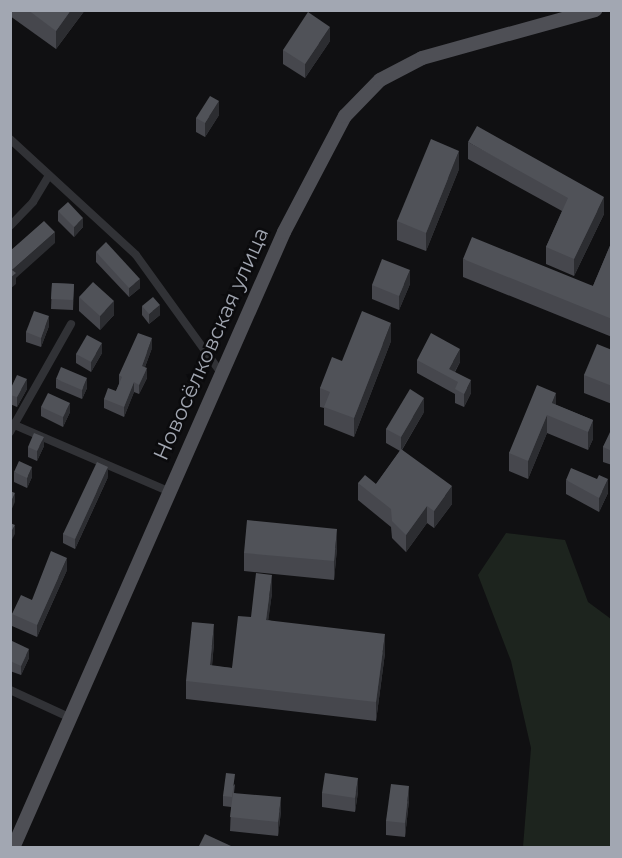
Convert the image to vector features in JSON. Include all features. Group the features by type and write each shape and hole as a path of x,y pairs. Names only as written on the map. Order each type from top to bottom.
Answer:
{"main road":[{"name":"Новосёлковская улица","path":"13,848 220,373 331,137 363,95 380,80 422,58 595,10"}],"street":[{"path":"10,139 136,255 220,373"},
{"path":"10,226 33,202 49,175"},
{"path":"70,324 11,426 168,491"},
{"path":"10,690 71,718"}],"shaded area":[{"path":"506,533 565,540 588,602 611,619 611,847 523,847 531,748 511,661 478,575"}],"building":[{"path":"28,10 71,10 56,31"},
{"path":"308,12 330,27 305,64 283,50"},
{"path":"210,96 219,101 205,123 196,118"},
{"path":"477,126 604,197 574,259 546,247 568,198 468,142"},
{"path":"431,139 459,151 426,233 397,221"},
{"path":"68,202 83,218 74,227 58,211"},
{"path":"44,221 55,232 12,270 16,273 10,278 10,251"},
{"path":"472,237 593,286 612,241 612,319 463,259"},
{"path":"106,242 140,279 129,288 96,252"},
{"path":"382,259 410,270 399,296 372,285"},
{"path":"93,282 114,301 100,316 79,297"},
{"path":"52,283 74,284 73,300 51,299"},
{"path":"153,297 160,305 149,314 142,306"},
{"path":"34,311 49,316 41,338 26,332"},
{"path":"362,311 391,323 354,418 324,407 330,392 320,388 332,357 342,361"},
{"path":"138,333 152,338 142,366 147,368 139,385 134,382 124,407 104,399 108,388 116,391 122,377 119,375"},
{"path":"431,333 460,349 449,369 471,380 464,394 455,389 458,382 417,360"},
{"path":"87,335 102,343 91,362 76,354"},
{"path":"597,344 612,350 612,386 584,375"},
{"path":"61,367 87,378 82,390 56,379"},
{"path":"17,375 27,379 17,397 10,395 10,390"},
{"path":"537,385 556,393 552,403 593,420 588,432 547,415 528,461 509,453"},
{"path":"410,389 424,398 401,437 386,429"},
{"path":"48,393 70,403 63,417 41,407"},
{"path":"612,430 612,451 603,447"},
{"path":"34,433 44,437 37,451 28,447"},
{"path":"401,449 452,486 434,511 427,506 406,535 392,521 391,509 358,483 365,475 376,484"},
{"path":"19,461 32,467 27,478 14,472"},
{"path":"97,462 108,467 75,539 63,534"},
{"path":"571,468 597,479 599,475 608,479 599,498 566,480"},
{"path":"10,491 15,493 10,504"},
{"path":"247,520 337,529 334,561 244,553"},
{"path":"10,523 15,525 10,534"},
{"path":"51,551 67,558 37,625 12,614 21,595 32,600"},
{"path":"256,573 272,575 266,620 385,634 376,702 186,681 192,622 214,624 210,665 232,668 238,616 251,617"},
{"path":"10,640 29,649 21,666 10,661"},
{"path":"226,773 235,774 232,797 223,796"},
{"path":"325,773 358,778 355,798 322,793"},
{"path":"391,784 409,786 405,823 386,821"},
{"path":"233,793 281,797 278,822 230,817"},
{"path":"205,834 231,846 230,848 198,848"}]}
